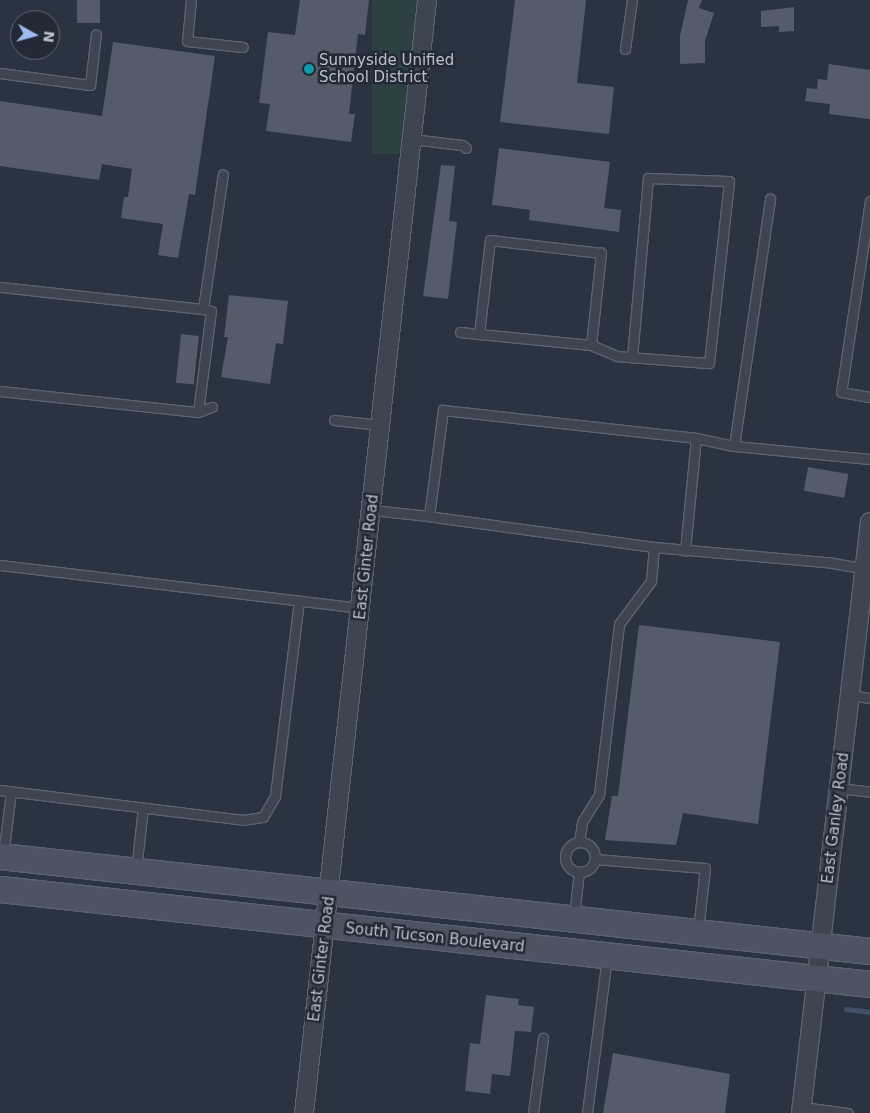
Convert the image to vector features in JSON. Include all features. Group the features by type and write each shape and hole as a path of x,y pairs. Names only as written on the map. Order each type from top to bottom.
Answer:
{"main road":[{"path":"2,856 870,951"},
{"name":"South Tucson Boulevard","path":"0,889 326,927 870,984"}],"street":[{"name":"East Ginter Road","path":"304,1113 331,892 427,0"},
{"name":"East Ganley Road","path":"802,1110 870,522"}],"lane":[{"path":"191,0 187,41 243,47"},
{"path":"625,49 632,0"},
{"path":"0,73 90,85 96,34"},
{"path":"412,139 462,145 466,148"},
{"path":"203,309 223,174"},
{"path":"460,332 591,345 617,356 709,363 729,181 648,178 632,357"},
{"path":"734,446 770,199"},
{"path":"869,201 841,392 870,397"},
{"path":"479,334 490,240 601,253 591,345"},
{"path":"0,287 203,309 211,312 198,412"},
{"path":"0,391 198,412 212,407"},
{"path":"428,516 443,410 696,438 734,446 870,459"},
{"path":"334,420 381,425"},
{"path":"684,550 696,438"},
{"path":"372,510 654,547 828,562 865,569"},
{"path":"579,842 582,822 598,795 619,624 627,611 640,600 650,581 654,547"},
{"path":"0,566 361,608"},
{"path":"0,790 242,820 263,817 275,796 299,601"},
{"path":"850,695 870,698"},
{"path":"839,788 870,792"},
{"path":"2,856 11,792"},
{"path":"136,871 143,808"},
{"path":"579,842 592,847 595,858 589,869 579,872 570,868 565,858 571,845 579,842"},
{"path":"595,858 705,868 698,932"},
{"path":"573,919 579,872"},
{"path":"587,1113 607,957"},
{"path":"533,1113 542,1038"},
{"path":"802,1110 848,1113"}],"shaded area":[{"path":"372,0 418,0 418,154 372,154"}],"building":[{"path":"77,0 100,0 100,23 77,23"},
{"name":"Sunnyside Unified School District","path":"300,0 369,0 365,35 358,34 349,114 355,114 351,142 266,131 270,104 259,103 268,32 295,35"},
{"path":"515,0 586,0 577,83 614,87 609,134 500,122"},
{"path":"688,0 702,0 699,8 714,13 705,41 705,63 680,64 680,36"},
{"path":"794,7 794,31 779,32 779,26 761,27 761,11"},
{"path":"113,42 215,56 195,195 189,194 178,258 158,255 163,224 121,218 124,197 128,197 132,169 102,164 99,180 0,166 0,101 102,116"},
{"path":"829,64 870,70 870,119 829,114 830,104 805,101 807,88 817,89 818,79 827,80"},
{"path":"499,148 610,162 604,208 621,210 619,232 529,220 530,210 492,205"},
{"path":"441,165 455,166 449,221 457,222 448,299 423,296"},
{"path":"229,295 288,301 283,344 276,343 270,384 221,377 228,337 224,337"},
{"path":"181,334 199,336 194,385 176,383"},
{"path":"808,467 848,474 844,498 804,491"},
{"path":"639,625 780,642 758,824 683,813 676,845 605,840 612,796 618,796"},
{"path":"486,995 519,999 518,1005 534,1007 531,1032 515,1031 510,1076 492,1074 490,1094 465,1091 470,1043 480,1044"},
{"path":"613,1053 730,1074 725,1113 603,1113"}],"waterway":[{"path":"846,1009 870,1012"}],"place":[{"name":"Sunnyside Unified School District","path":"309,69"}]}
